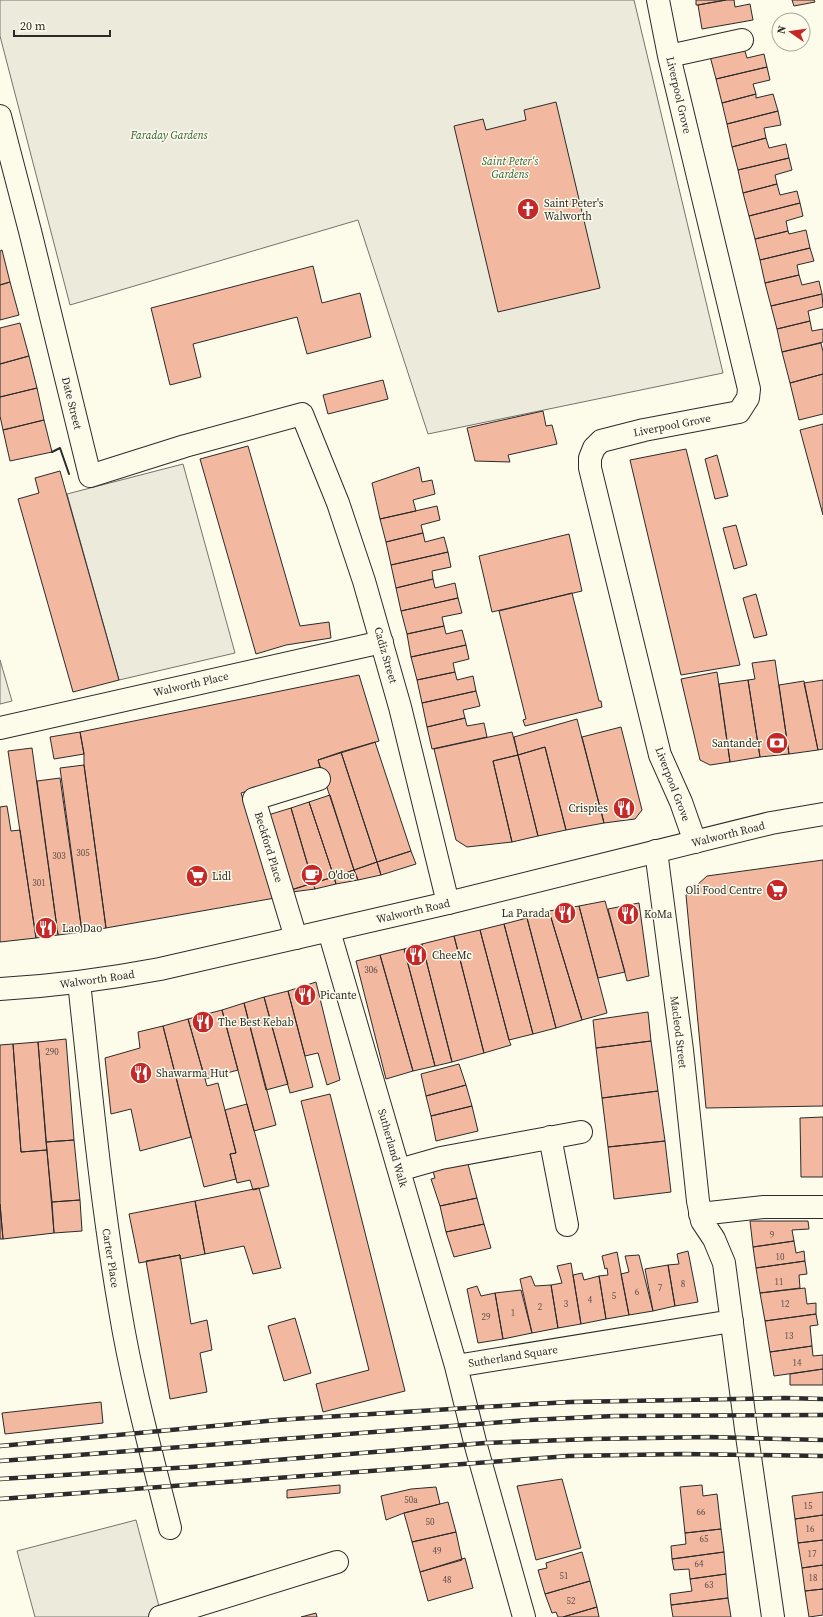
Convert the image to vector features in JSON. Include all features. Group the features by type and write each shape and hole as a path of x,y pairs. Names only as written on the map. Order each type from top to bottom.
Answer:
{"street":[{"name":"Liverpool Grove","path":"658,0 669,56 749,389 748,398 739,412 644,430 601,441 594,448 590,458 590,468 660,755 681,802 695,842"},
{"path":"669,56 742,40"},
{"name":"Date Street","path":"0,116 30,231 90,476 185,446 302,414"},
{"name":"Cadiz Street","path":"302,414 347,529 382,642 400,707 448,903"},
{"name":"Walworth Place","path":"0,728 382,642"},
{"name":"Beckford Place","path":"296,938 254,799 319,779"},
{"name":"Walworth Road","path":"0,989 79,982 153,971 448,903 772,823 823,814"},
{"name":"Macleod Street","path":"656,851 682,1050 700,1214"},
{"name":"Sutherland Walk","path":"329,931 456,1366"},
{"name":"Carter Place","path":"79,982 104,1216 120,1312 143,1418 170,1528"},
{"path":"399,1170 441,1158 581,1132"},
{"path":"550,1138 567,1225"},
{"path":"773,1617 723,1256 710,1232 702,1221 700,1214 764,1207 823,1208"},
{"name":"Sutherland Square","path":"524,1617 476,1446 456,1366 732,1321"},
{"path":"160,1617 337,1562"}],"green space":[{"name":"Saint Peter's Gardens","path":"0,0 634,0 723,373 428,434 358,220 70,305 0,36"},
{"path":"183,464 235,653 119,680 67,494"},
{"path":"0,660 12,701 0,704"},
{"path":"136,1520 161,1614 148,1617 35,1617 17,1551"}],"building":[{"path":"696,0 726,0 696,5"},
{"path":"734,0 735,7 750,4 753,20 702,29 698,5"},
{"path":"792,0 814,0 815,2 794,6"},
{"path":"744,48 747,58 764,54 767,67 716,79 710,56"},
{"path":"767,67 770,80 753,84 756,94 722,103 716,79"},
{"path":"756,94 756,98 773,94 778,111 727,124 722,103"},
{"name":"Saint Peter's Walworth","path":"556,102 600,288 498,312 454,126 483,119 486,130 526,120 524,110"},
{"path":"778,111 781,125 764,128 766,138 732,147 727,124"},
{"path":"766,138 769,148 786,144 789,158 738,170 732,147"},
{"path":"789,158 792,170 775,175 777,184 743,193 738,170"},
{"path":"777,184 780,195 797,191 800,203 749,216 743,193"},
{"path":"800,203 803,216 786,221 788,231 755,239 749,216"},
{"path":"806,230 810,248 760,260 755,239 788,231 789,234"},
{"path":"810,248 814,261 797,265 799,275 765,283 760,260"},
{"path":"2,250 10,282 0,285 0,251"},
{"path":"313,266 322,303 360,293 371,337 307,354 297,317 193,344 201,377 170,385 151,308"},
{"path":"799,275 802,285 819,281 822,294 771,306 765,283"},
{"path":"10,282 19,315 0,320 0,285"},
{"path":"822,294 823,307 808,311 810,321 777,329 771,306"},
{"path":"810,321 812,331 823,329 823,342 782,352 777,329"},
{"path":"20,323 29,356 0,364 0,328"},
{"path":"821,343 823,352 823,374 790,383 782,352"},
{"path":"29,356 37,388 0,397 0,364"},
{"path":"823,374 823,414 799,420 790,383"},
{"path":"383,380 388,399 328,414 323,395"},
{"path":"37,388 44,420 3,430 0,416 0,397"},
{"path":"543,411 546,426 552,425 557,444 508,455 510,462 475,461 467,428"},
{"path":"44,420 52,452 10,461 3,430"},
{"path":"823,424 823,515 800,430"},
{"path":"248,446 300,626 329,622 331,638 286,645 256,654 200,459"},
{"path":"686,449 740,665 681,675 630,460"},
{"path":"717,455 728,496 715,499 705,459"},
{"path":"419,467 422,482 432,480 435,494 413,500 416,511 380,519 372,483"},
{"path":"60,471 119,680 73,692 18,499 39,493 35,478"},
{"path":"437,506 440,520 421,525 423,533 386,542 380,519"},
{"path":"736,525 747,565 734,569 723,528"},
{"path":"423,533 425,542 444,537 448,552 391,565 386,542"},
{"path":"569,534 582,591 492,612 479,556"},
{"path":"448,552 451,567 432,571 433,579 396,588 391,565"},
{"path":"433,579 435,588 455,583 458,598 401,611 396,588"},
{"path":"572,593 599,701 601,701 602,707 525,726 523,720 526,719 499,611"},
{"path":"756,594 767,635 754,638 743,598"},
{"path":"458,598 462,613 442,617 444,626 407,634 401,611"},
{"path":"444,626 446,634 462,630 466,645 411,657 407,634"},
{"path":"466,645 469,659 453,663 455,672 417,680 411,657"},
{"path":"775,660 789,754 760,757 748,680 755,679 752,663"},
{"path":"455,672 457,680 473,676 476,691 422,703 417,680"},
{"path":"717,672 730,762 710,765 700,760 681,679"},
{"path":"359,675 379,741 318,760 321,770 241,793 275,898 106,928 80,732"},
{"path":"748,680 760,757 730,762 719,684"},
{"path":"823,680 823,749 818,750 804,683"},
{"path":"804,681 818,750 789,754 779,685"},
{"path":"476,691 480,706 463,710 465,718 427,727 422,703"},
{"path":"465,718 467,726 484,723 487,737 432,749 427,727"},
{"path":"577,719 604,823 566,830 545,747 518,755 514,737"},
{"path":"621,727 642,810 635,819 604,823 582,737"},
{"path":"80,732 84,754 54,759 50,737"},
{"path":"512,732 518,755 493,761 512,842 467,847 456,840 434,749"},
{"path":"375,742 411,851 377,862 341,752"},
{"path":"545,747 566,830 538,836 518,755"},
{"path":"32,748 58,935 36,938 8,751"},
{"path":"341,752 377,862 354,870 318,760"},
{"path":"518,755 538,836 512,842 493,761"},
{"path":"84,765 106,928 82,932 60,768"},
{"path":"60,778 82,932 58,935 37,781"},
{"path":"330,795 354,870 334,877 309,802"},
{"path":"309,802 334,877 313,883 291,808"},
{"path":"7,806 11,831 20,830 36,938 0,942 0,807"},
{"path":"291,808 313,883 291,890 268,815"},
{"path":"411,851 416,864 381,875 377,862"},
{"path":"823,860 823,1106 706,1108 686,895 707,876"},
{"path":"377,862 381,875 358,880 354,870"},
{"path":"354,870 358,880 336,884 334,877"},
{"path":"334,877 336,884 315,889 313,883"},
{"path":"313,883 315,889 292,892 291,890"},
{"path":"605,901 625,972 598,978 579,906"},
{"path":"639,903 649,976 627,981 608,909"},
{"path":"579,906 607,1013 582,1020 549,911"},
{"path":"549,911 582,1020 556,1028 527,918"},
{"path":"527,918 556,1028 533,1034 504,924"},
{"path":"504,924 533,1034 509,1040 480,930"},
{"path":"480,930 511,1045 484,1053 454,936"},
{"path":"454,936 484,1053 452,1062 422,944"},
{"path":"422,944 452,1062 435,1066 404,949"},
{"path":"404,949 435,1066 413,1071 380,955"},
{"path":"380,955 413,1071 386,1079 356,961"},
{"path":"316,982 340,1080 327,1085 318,1053 305,1056 288,991"},
{"path":"288,991 313,1087 290,1093 264,997"},
{"path":"264,997 288,1084 266,1090 244,1003"},
{"path":"244,1003 276,1125 254,1131 222,1010"},
{"path":"222,1010 238,1070 205,1079 188,1019"},
{"path":"648,1012 651,1041 596,1048 593,1020"},
{"path":"188,1019 207,1086 218,1083 236,1153 230,1154 236,1179 204,1187 163,1026"},
{"path":"163,1026 191,1137 140,1151 131,1109 111,1114 105,1058 140,1048 138,1032"},
{"path":"66,1039 74,1140 46,1142 38,1042"},
{"path":"651,1041 658,1091 602,1098 596,1048"},
{"path":"38,1042 47,1150 21,1152 13,1044"},
{"path":"13,1044 21,1152 47,1150 54,1233 3,1239 0,1204 0,1045"},
{"path":"459,1064 466,1085 426,1096 421,1074"},
{"path":"466,1085 472,1106 431,1116 426,1096"},
{"path":"658,1091 665,1141 608,1147 602,1098"},
{"path":"330,1094 405,1391 323,1412 316,1384 369,1370 301,1101"},
{"path":"247,1104 269,1186 253,1190 250,1180 237,1183 230,1154 236,1153 225,1110"},
{"path":"472,1106 478,1131 436,1141 431,1116"},
{"path":"823,1117 823,1177 801,1177 800,1118"},
{"path":"74,1140 80,1200 52,1202 46,1142"},
{"path":"665,1141 671,1192 614,1199 608,1147"},
{"path":"468,1164 477,1198 440,1206 431,1179 435,1178 432,1168"},
{"path":"259,1188 281,1268 253,1274 244,1246 205,1254 195,1201"},
{"path":"477,1198 484,1224 446,1232 440,1206"},
{"path":"80,1200 82,1231 54,1233 52,1202"},
{"path":"195,1201 205,1254 180,1259 180,1255 139,1263 129,1214"},
{"path":"0,1204 3,1239 0,1239"},
{"path":"750,1221 808,1221 809,1229 792,1230 794,1241 753,1247"},
{"path":"484,1224 491,1248 454,1257 446,1232"},
{"path":"794,1241 796,1253 804,1251 805,1261 756,1268 753,1247"},
{"path":"688,1251 698,1302 675,1306 668,1265 679,1264 677,1254"},
{"path":"617,1252 629,1315 606,1319 599,1276 608,1275 602,1256"},
{"path":"180,1255 191,1324 207,1320 212,1350 200,1353 207,1392 170,1399 146,1261"},
{"path":"639,1255 653,1311 629,1315 621,1274 629,1272 625,1256"},
{"path":"805,1261 807,1274 799,1275 800,1288 760,1293 756,1268"},
{"path":"571,1263 581,1324 558,1328 551,1285 562,1283 557,1266"},
{"path":"668,1265 675,1306 653,1311 645,1269"},
{"path":"582,1273 584,1280 599,1276 606,1319 581,1324 573,1275"},
{"path":"531,1276 535,1286 551,1285 558,1328 532,1333 520,1279"},
{"path":"477,1286 481,1296 495,1293 503,1339 478,1343 467,1289"},
{"path":"805,1288 807,1304 816,1303 816,1314 765,1321 760,1293"},
{"path":"521,1290 532,1333 503,1339 495,1293"},
{"path":"816,1314 818,1325 810,1326 812,1346 770,1352 765,1321"},
{"path":"295,1318 311,1373 284,1381 268,1326"},
{"path":"812,1346 813,1356 823,1355 823,1369 774,1376 770,1352"},
{"path":"823,1369 823,1385 790,1385 790,1374"},
{"path":"101,1402 103,1423 5,1434 2,1413"},
{"path":"562,1479 581,1548 536,1560 517,1486"},
{"path":"340,1485 340,1493 287,1498 287,1490"},
{"path":"702,1485 703,1496 717,1494 721,1529 685,1533 680,1487"},
{"path":"436,1487 440,1504 404,1513 386,1520 381,1496 411,1489"},
{"path":"823,1492 823,1515 795,1519 792,1496"},
{"path":"448,1502 456,1532 412,1542 404,1513"},
{"path":"823,1515 823,1540 798,1543 795,1519"},
{"path":"721,1529 724,1552 672,1559 671,1546 686,1544 685,1533"},
{"path":"456,1532 462,1560 420,1572 412,1542"},
{"path":"823,1540 823,1565 802,1568 798,1543"},
{"path":"582,1552 590,1581 545,1594 538,1570 547,1568 546,1563"},
{"path":"724,1552 726,1574 690,1579 689,1569 674,1570 672,1559"},
{"path":"465,1558 473,1588 428,1601 420,1572"},
{"path":"823,1565 823,1589 805,1591 802,1568"},
{"path":"726,1574 728,1598 671,1605 670,1594 692,1591 690,1579"},
{"path":"590,1581 597,1607 563,1617 558,1617 556,1612 552,1613 545,1594"},
{"path":"823,1589 823,1615 809,1617 805,1591"},
{"path":"728,1598 731,1617 673,1617 671,1605"},
{"path":"597,1607 599,1617 563,1617"},
{"path":"316,1613 317,1617 301,1617"}],"railway":[{"path":"0,1446 277,1420 570,1402 785,1398 823,1399"},
{"path":"0,1461 529,1420 614,1416 823,1415"},
{"path":"0,1479 191,1467 485,1443 709,1437 823,1440"},
{"path":"0,1499 569,1456 684,1454 823,1456"}],"wall":[{"path":"52,452 60,448 69,474"}],"place":[{"name":"Saint Peter's Walworth","path":"528,209"},
{"name":"Santander","path":"777,743"},
{"name":"Crispies","path":"624,808"},
{"name":"O'doe","path":"312,875"},
{"name":"Lidl","path":"197,876"},
{"name":"Oli Food Centre","path":"777,890"},
{"name":"La Parada","path":"565,913"},
{"name":"KoMa","path":"628,914"},
{"name":"Lao Dao","path":"46,928"},
{"name":"CheeMc","path":"416,955"},
{"name":"Picante","path":"305,995"},
{"name":"The Best Kebab","path":"203,1022"},
{"name":"Shawarma Hut","path":"141,1073"}],"park label":[{"name":"Faraday Gardens","path":"169,135"}]}
